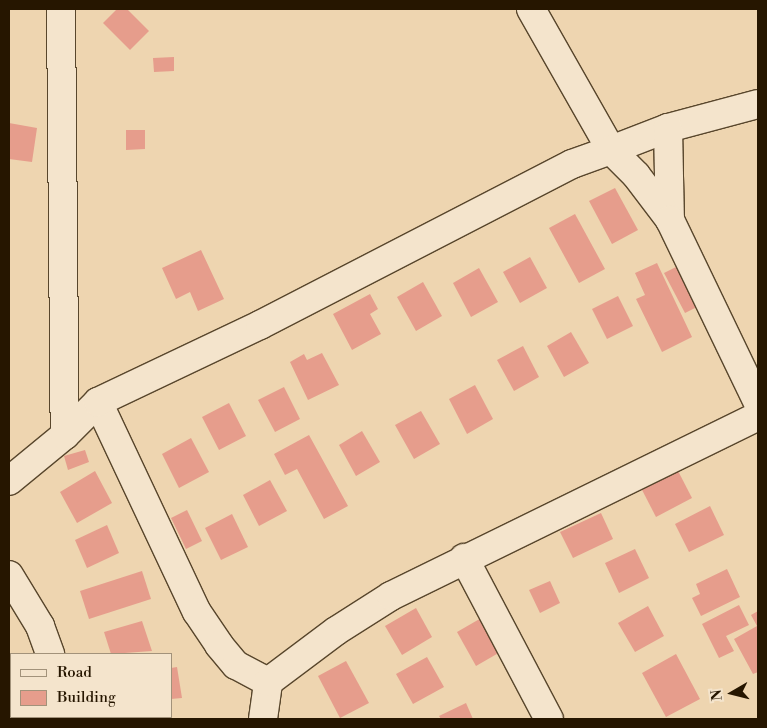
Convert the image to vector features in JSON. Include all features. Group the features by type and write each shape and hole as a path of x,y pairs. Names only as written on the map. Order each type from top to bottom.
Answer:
{"street":[{"path":"61,9 65,435"},
{"path":"531,9 610,150 636,175 670,220 758,402"},
{"path":"9,481 65,435 98,402 260,325 572,164 668,128 758,104"},
{"path":"668,128 670,220"},
{"path":"98,402 198,612 219,645 236,665 268,682"},
{"path":"263,719 268,682 352,621 464,558 758,416"},
{"path":"464,558 549,719"},
{"path":"9,575 40,626 50,653"}],"building":[{"path":"117,9 127,9 149,31 130,50 103,23"},
{"path":"174,57 174,71 154,72 153,58"},
{"path":"9,123 37,128 32,162 9,159"},
{"path":"126,130 145,130 145,149 126,150"},
{"path":"615,188 638,230 612,244 589,201"},
{"path":"575,214 605,269 579,283 549,228"},
{"path":"201,250 224,299 198,311 190,292 176,299 162,268"},
{"path":"530,257 547,288 520,303 503,272"},
{"path":"657,263 692,337 662,352 636,299 645,295 635,273"},
{"path":"680,265 701,305 685,313 664,273"},
{"path":"479,268 498,302 471,317 453,283"},
{"path":"423,282 442,316 416,331 397,297"},
{"path":"370,294 378,309 370,314 381,334 352,350 333,314"},
{"path":"618,296 633,326 607,339 592,309"},
{"path":"571,332 589,363 564,377 547,346"},
{"path":"523,346 539,377 514,391 497,360"},
{"path":"322,353 339,385 308,400 290,362 304,354 307,360"},
{"path":"475,385 493,419 467,434 449,399"},
{"path":"284,387 300,419 275,432 258,400"},
{"path":"229,403 246,436 219,450 202,417"},
{"path":"421,411 440,444 414,459 395,425"},
{"path":"362,431 380,462 356,476 339,445"},
{"path":"309,435 348,506 324,519 297,469 285,475 274,454"},
{"path":"191,438 209,472 179,488 162,454"},
{"path":"85,450 89,462 68,470 64,456"},
{"path":"676,467 692,498 656,517 640,486"},
{"path":"95,471 112,503 77,523 60,492"},
{"path":"270,480 287,511 259,526 243,495"},
{"path":"710,506 724,535 689,552 675,524"},
{"path":"187,510 202,541 186,549 171,518"},
{"path":"601,513 613,539 573,558 560,532"},
{"path":"232,514 248,547 221,560 205,528"},
{"path":"107,525 119,553 87,568 75,540"},
{"path":"635,549 649,578 619,593 605,563"},
{"path":"727,569 740,597 701,616 692,598 700,594 696,584"},
{"path":"142,571 151,599 89,619 80,591"},
{"path":"550,581 560,603 540,613 529,590"},
{"path":"739,605 749,625 726,636 734,651 719,658 702,624"},
{"path":"648,606 664,636 635,652 618,623"},
{"path":"416,608 432,637 402,655 385,626"},
{"path":"758,611 758,672 753,674 734,639 757,626 751,615"},
{"path":"483,617 502,651 476,666 457,632"},
{"path":"142,621 152,651 111,653 104,632"},
{"path":"676,654 700,699 666,717 642,673"},
{"path":"427,657 444,687 413,704 396,674"},
{"path":"346,661 369,703 340,718 318,676"},
{"path":"177,667 182,698 172,699 172,668"},
{"path":"466,703 473,719 441,719 439,716"}]}
